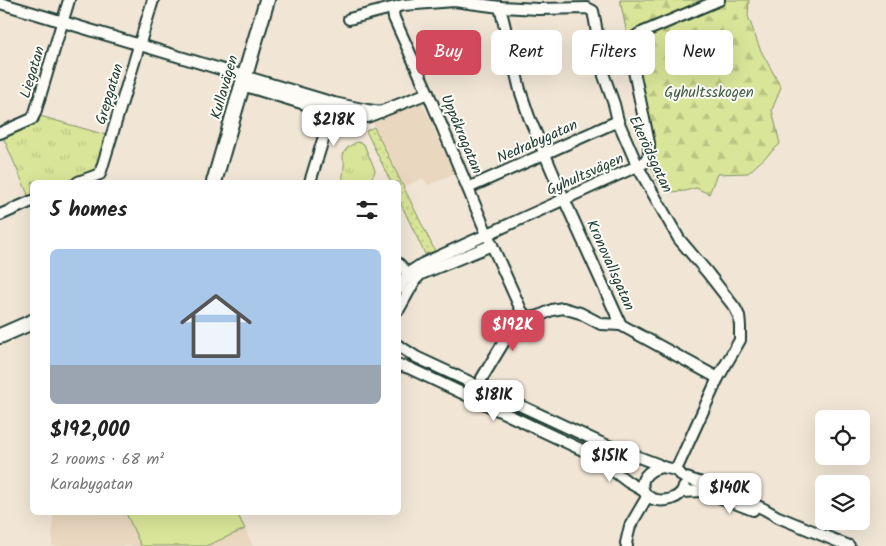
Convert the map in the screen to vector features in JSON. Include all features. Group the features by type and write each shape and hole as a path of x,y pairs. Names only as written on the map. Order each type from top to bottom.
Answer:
{"street":[{"name":"Liegatan","path":"0,133 32,119 69,0"},
{"name":"Grepgatan","path":"84,180 100,174 153,0"},
{"name":"Kullavägen","path":"215,180 267,0"},
{"name":"Gyhultsvägen","path":"411,277 422,264 638,167 646,161 650,148 630,46 636,36 641,33 719,0"},
{"name":"Ekerödsgatan","path":"349,19 411,4 454,1 500,7 538,9 587,8 593,10 604,76 618,121 638,167 679,239 735,308 738,316 741,333 740,340 718,378 680,473"},
{"name":"Uppåkragatan","path":"0,3 140,45 243,80 333,107 351,116 367,117 428,93 522,312"},
{"name":"Kronovallsgatan","path":"500,7 520,90 529,117 621,325 718,378"},
{"path":"395,8 393,12 394,18 428,93"},
{"path":"311,180 333,107"},
{"name":"Nedrabygatan","path":"468,188 618,121"},
{"path":"0,215 30,202"},
{"path":"401,287 411,277 492,245"},
{"path":"401,266 411,277"},
{"path":"401,304 411,277"},
{"path":"482,378 522,312 529,318 563,308 580,313 601,324 621,325"},
{"path":"0,336 30,323"},
{"path":"401,347 416,357 601,443 662,467"},
{"path":"401,366 591,454 654,500 664,501 680,495 684,487 680,473"},
{"path":"627,546 630,526 645,493 642,483 651,470 662,467 671,468 723,490 778,517 849,546"},
{"path":"682,492 703,491 769,516 778,517"}],"shaded area":[{"path":"421,100 454,174 428,185 423,178 404,187 372,121"},
{"path":"53,515 238,515 253,546 52,546"}],"green space":[{"name":"Gyhultsskogen","path":"620,0 749,0 748,16 760,49 781,87 772,110 780,144 748,173 717,174 709,194 696,188 669,192 663,189 652,169 654,143 639,75 655,75 655,30 626,30"},
{"path":"40,116 106,135 95,169 69,180 30,180 29,197 3,137 39,122"},
{"path":"374,127 400,180 390,180 366,131"},
{"path":"357,142 364,144 375,171 371,180 343,180 343,154"},
{"path":"401,182 435,251 425,254 401,204"},
{"path":"127,515 238,515 245,529 206,546 141,546"}]}
